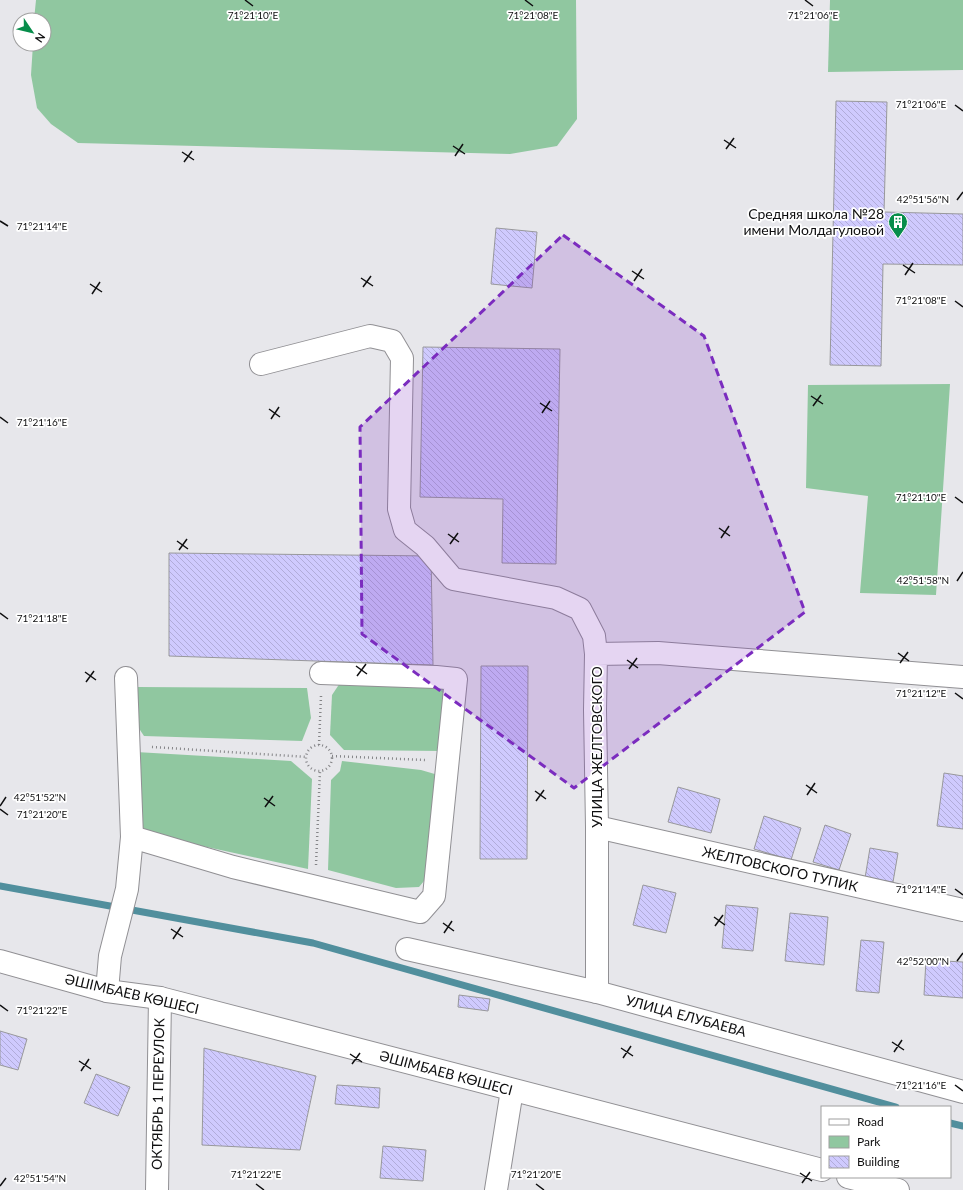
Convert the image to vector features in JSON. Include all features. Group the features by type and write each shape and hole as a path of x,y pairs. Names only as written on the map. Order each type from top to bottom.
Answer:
{"street":[{"path":"261,364 370,336 392,341 402,358 399,509 405,530 425,546 453,579 556,598 580,609 594,636 596,654"},
{"name":"УЛИЦА ЖЕЛТОВСКОГО","path":"597,992 596,654 658,653 963,677"},
{"path":"132,837 233,867 420,912 434,896 456,679 321,673"},
{"path":"107,991 110,956 127,889 132,837 126,678"},
{"name":"ЖЕЛТОВСКОГО ТУПИК","path":"597,828 963,910"},
{"name":"УЛИЦА ЕЛУБАЕВА","path":"407,949 597,992 963,1092"},
{"name":"ӘШІМБАЕВ КӨШЕСІ","path":"0,961 107,991 160,998 821,1170"},
{"name":"ОКТЯБРЬ 1 ПЕРЕУЛОК","path":"157,1190 160,998"},
{"path":"496,1190 512,1090"},
{"path":"852,1178 898,1190"}],"path":[{"path":"319,745 321,673"},
{"path":"319,745 323,745 330,750 332,756 329,768 320,771 311,769 306,761 307,752 314,746 319,745"},
{"path":"128,746 307,757"},
{"path":"332,756 448,761"},
{"path":"316,886 320,771"}],"highlighted area":[{"path":"563,235 704,336 805,612 574,788 362,634 360,427"}],"green space":[{"path":"36,0 576,0 577,119 557,146 510,154 78,143 51,124 37,108 31,75 32,52 52,52 52,12 35,12"},
{"path":"830,0 963,0 963,70 828,72"},
{"path":"950,384 936,595 860,593 868,496 806,488 808,385"},
{"path":"340,683 446,687 442,751 344,750 330,735 332,695"},
{"path":"138,687 307,688 311,718 302,741 144,736 136,724"},
{"path":"136,752 291,761 312,779 308,869 152,835 135,821"},
{"path":"342,761 421,770 445,777 434,869 419,887 396,888 328,870 331,780 340,771"}],"building":[{"name":"Средняя школа №28 имени Молдагуловой","path":"836,101 887,102 884,212 963,214 963,265 883,264 881,366 830,365"},
{"path":"496,228 537,232 532,288 491,284"},
{"path":"423,347 560,349 556,564 502,563 503,499 420,497"},
{"path":"169,553 431,556 433,665 169,656"},
{"path":"481,666 528,666 527,859 480,859"},
{"path":"944,773 963,776 963,829 937,826"},
{"path":"678,787 720,799 711,833 668,822"},
{"path":"764,816 801,828 791,860 754,849"},
{"path":"825,825 851,834 839,870 813,862"},
{"path":"870,848 898,853 893,882 865,878"},
{"path":"643,885 676,893 666,933 633,925"},
{"path":"726,905 758,908 753,951 722,948"},
{"path":"790,913 828,917 824,965 785,961"},
{"path":"861,940 884,942 879,993 856,991"},
{"path":"926,960 963,962 963,998 924,995"},
{"path":"459,995 490,999 488,1011 458,1007"},
{"path":"0,1031 27,1039 18,1070 0,1065"},
{"path":"204,1048 316,1076 300,1150 202,1145"},
{"path":"96,1074 130,1087 118,1116 84,1103"},
{"path":"337,1085 380,1088 379,1108 335,1104"},
{"path":"383,1146 426,1150 423,1181 380,1178"}],"waterway":[{"path":"0,886 313,943 892,1106"},
{"path":"951,1123 963,1126"}],"place":[{"name":"Средняя школа №28 имени Молдагуловой","path":"898,239"}]}
